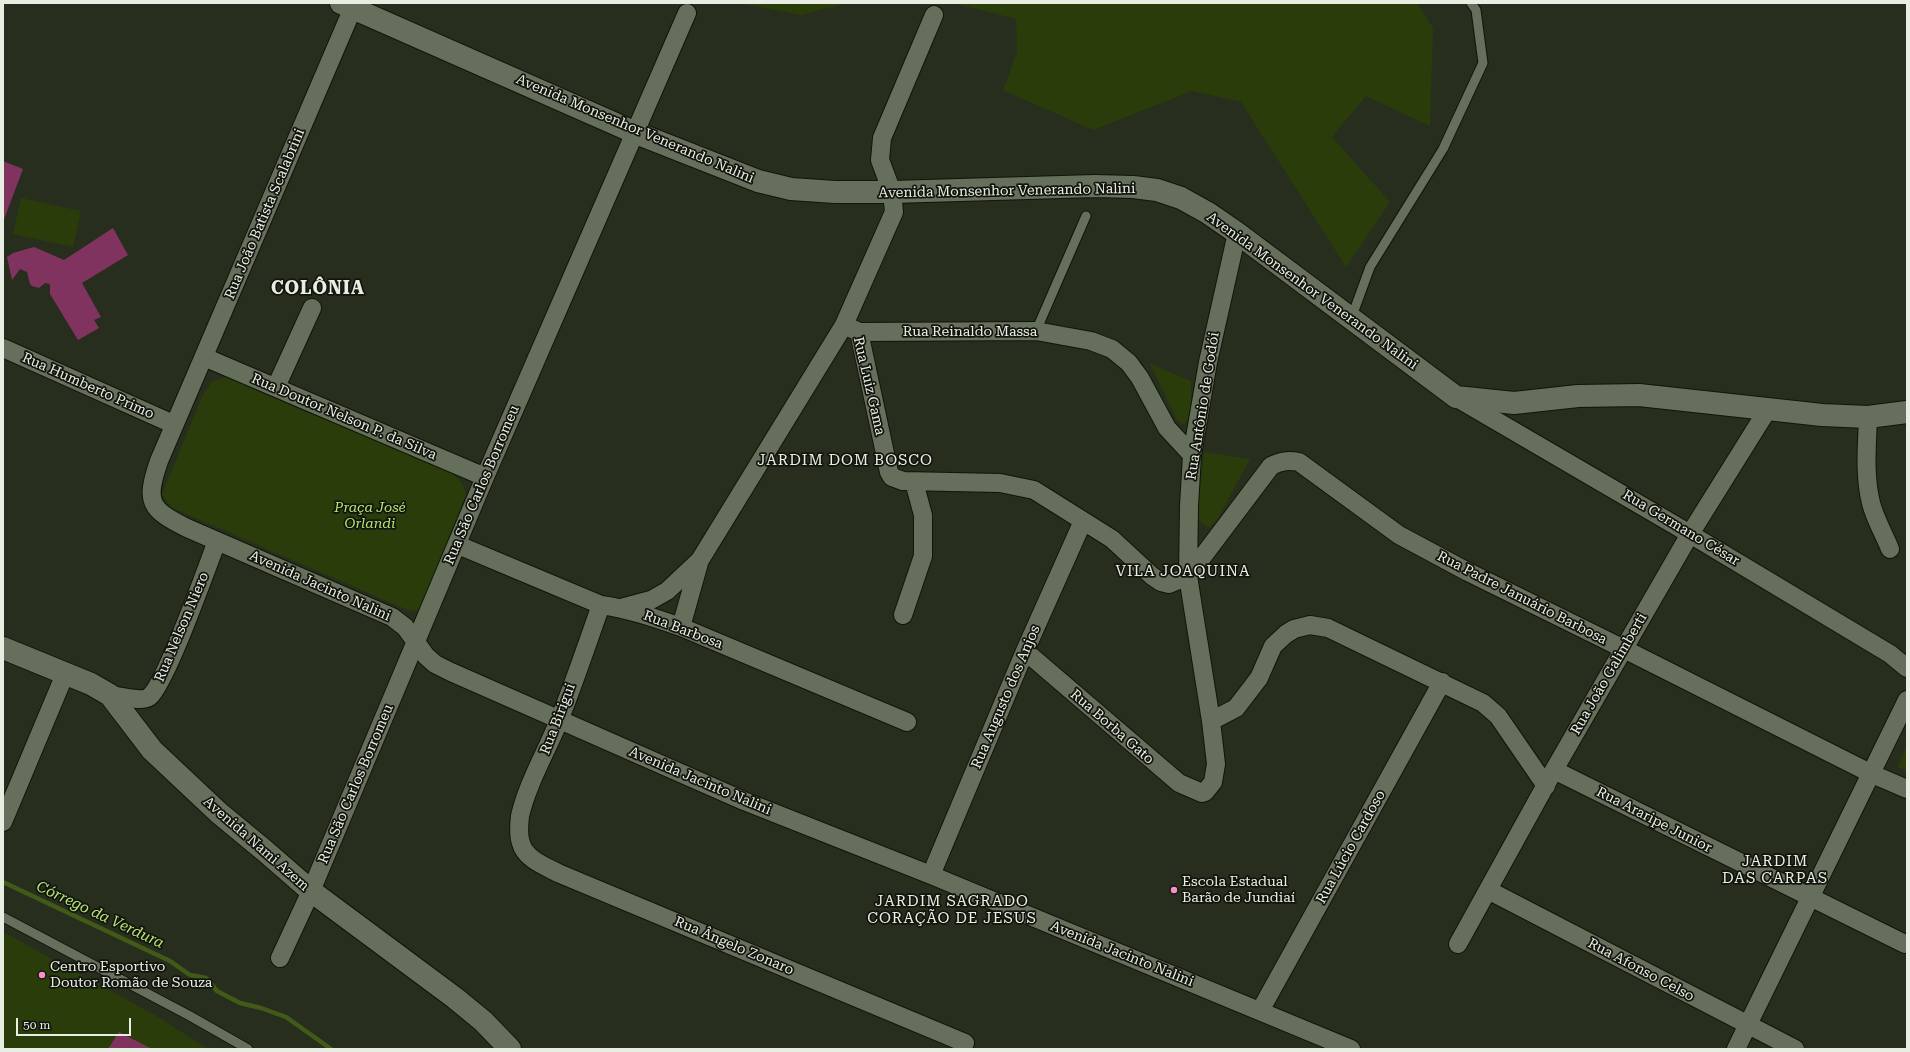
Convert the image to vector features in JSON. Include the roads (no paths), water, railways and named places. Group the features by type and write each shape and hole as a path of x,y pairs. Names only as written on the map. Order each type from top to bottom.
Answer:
{"street":[{"name":"Avenida Monsenhor Venerando Nalini","path":"350,5 636,133 730,171 758,181 791,189 835,192 892,192 1096,186 1133,187 1156,190 1181,198 1208,213 1237,233 1456,397"},
{"name":"Rua João Batista Scalabrini","path":"174,424 204,356 350,5"},
{"name":"Rua São Carlos Borromeu","path":"280,958 311,891 416,640 458,545 485,477 687,13"},
{"path":"621,608 651,600 667,591 700,560 852,329 894,212 892,192 880,160 882,138 934,15"},
{"name":"Rua Antônio de Godói","path":"1205,792 1211,786 1215,776 1216,764 1211,721 1188,576 1189,506 1192,455 1208,362 1237,233"},
{"path":"276,387 312,308"},
{"name":"Rua Reinaldo Massa","path":"852,329 1036,331 1091,341 1112,348 1128,363 1140,378 1167,428 1192,455"},
{"name":"Rua Luiz Gama","path":"852,329 889,472 892,477 903,481 914,482"},
{"name":"Rua Humberto Primo","path":"3,348 174,424"},
{"name":"Rua Doutor Nelson P. da Silva","path":"204,356 485,477"},
{"path":"1456,397 1514,403 1578,396 1639,395 1822,415 1868,417 1907,412"},
{"name":"Rua Germano César","path":"1456,397 1690,534 1890,654 1905,666"},
{"name":"Rua João Galimberti","path":"1458,944 1554,770 1690,534 1768,409"},
{"path":"1868,417 1866,453 1868,485 1872,504 1890,549"},
{"name":"Avenida Jacinto Nalini","path":"174,424 152,482 150,493 153,504 160,513 172,521 392,617 405,627 416,640 426,656 435,664 559,721 744,801 931,875 1351,1049"},
{"name":"Rua Padre Januário Barbosa","path":"1188,576 1271,466 1281,461 1289,460 1299,462 1400,535 1468,572 1872,774 1907,789"},
{"path":"903,615 918,575 923,556 924,515 914,482 957,481 1000,483 1025,488 1044,495 1112,539 1152,576 1161,582 1169,584 1188,576"},
{"name":"Rua Augusto dos Anjos","path":"931,875 1025,651 1083,521"},
{"name":"Rua Nelson Niero","path":"110,695 147,699 153,693 163,676 178,642 217,541"},
{"name":"Rua Barbosa","path":"458,545 601,605 621,608 681,627 907,722"},
{"path":"681,627 700,560"},
{"name":"Rua Birigui","path":"519,834 520,817 526,799 559,721 601,605"},
{"path":"1211,721 1236,708 1259,678 1273,646 1294,629 1310,625 1328,628 1483,703 1498,716 1546,786"},
{"name":"Avenida Nami Azem","path":"3,648 91,684 110,695 152,750 219,813 266,851 311,891 455,998 483,1021 510,1049"},
{"name":"Rua Borba Gato","path":"1025,651 1179,783 1196,792 1205,792"},
{"path":"3,822 65,674"},
{"name":"Rua Lúcio Cardoso","path":"1260,1011 1442,682"},
{"path":"1736,1049 1907,700"},
{"name":"Rua Araripe Junior","path":"1554,770 1810,899 1905,944"},
{"name":"Rua Ângelo Zonaro","path":"519,834 521,845 526,853 534,860 558,873 965,1043"},
{"name":"Rua Afonso Celso","path":"1488,890 1795,1049"}],"lane":[{"path":"1351,319 1370,267 1443,149 1483,63 1476,10 1471,3"},
{"path":"1036,331 1086,216"},
{"path":"3,917 190,1016 248,1049"}],"waterway":[{"name":"Córrego da Verdura","path":"3,882 170,961 190,975 206,978 217,991 240,1003 261,1008 286,1017 331,1049"}],"place":[{"name":"Escola Estadual Barão de Jundiaí","path":"1174,890"},
{"name":"Centro Esportivo Doutor Romão de Souza","path":"42,975"}],"district":[{"name":"COLÔNIA","path":"318,289"},
{"name":"JARDIM DOM BOSCO","path":"845,461"},
{"name":"VILA JOAQUINA","path":"1183,572"},
{"name":"JARDIM DAS CARPAS","path":"1775,870"},
{"name":"JARDIM SAGRADO CORAÇÃO DE JESUS","path":"952,910"}],"park label":[{"name":"Praça José Orlandi","path":"370,516"}]}
